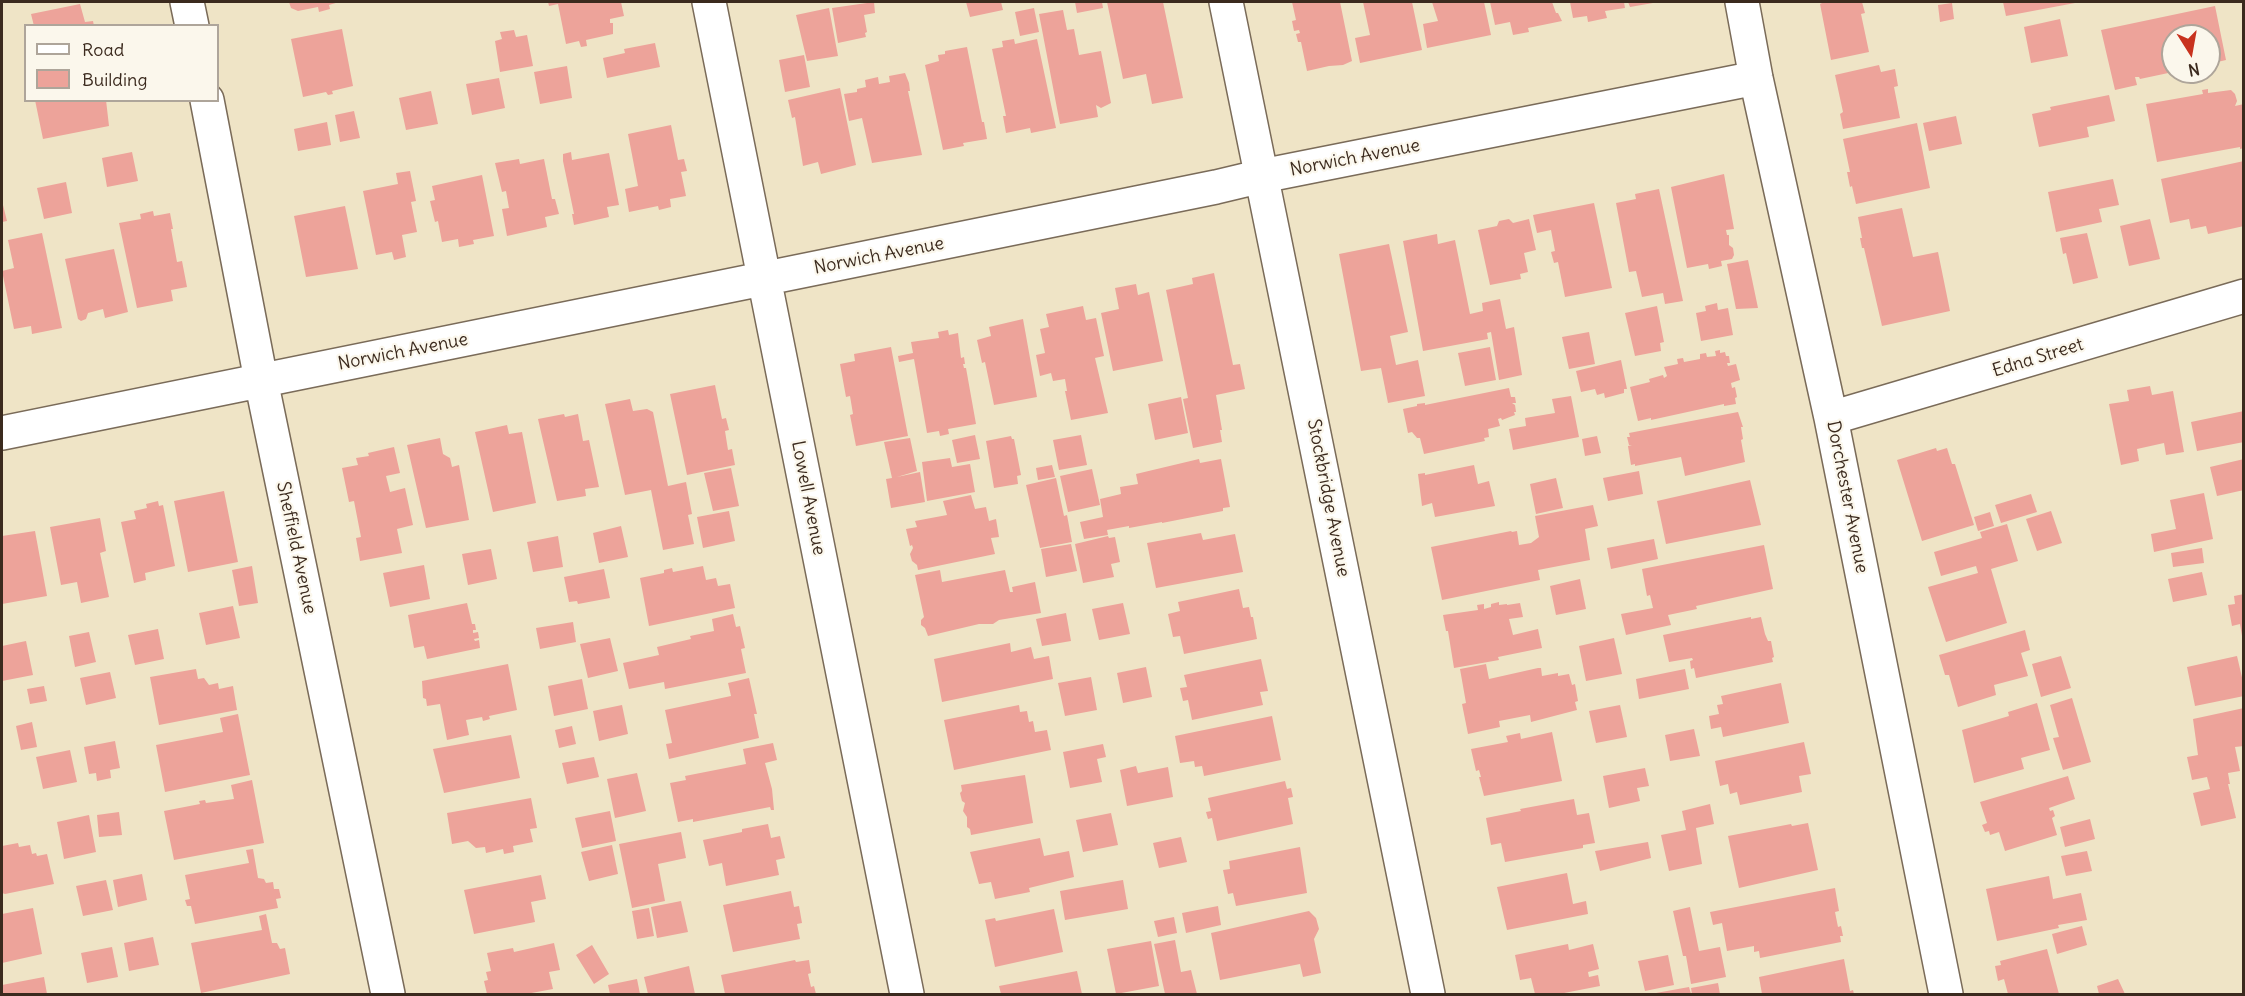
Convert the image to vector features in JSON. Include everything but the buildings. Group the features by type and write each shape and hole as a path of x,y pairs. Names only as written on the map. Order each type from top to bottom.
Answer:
{"street":[{"path":"187,2 192,24"},
{"name":"Lowell Avenue","path":"709,2 907,994"},
{"name":"Stockbridge Avenue","path":"1226,2 1428,994"},
{"name":"Dorchester Avenue","path":"1742,2 1756,78 1831,418 1946,994"},
{"name":"Norwich Avenue","path":"2,433 1262,176 1756,78"},
{"name":"Sheffield Avenue","path":"207,102 261,380 388,994"},
{"name":"Edna Street","path":"1831,418 2244,296"}]}
